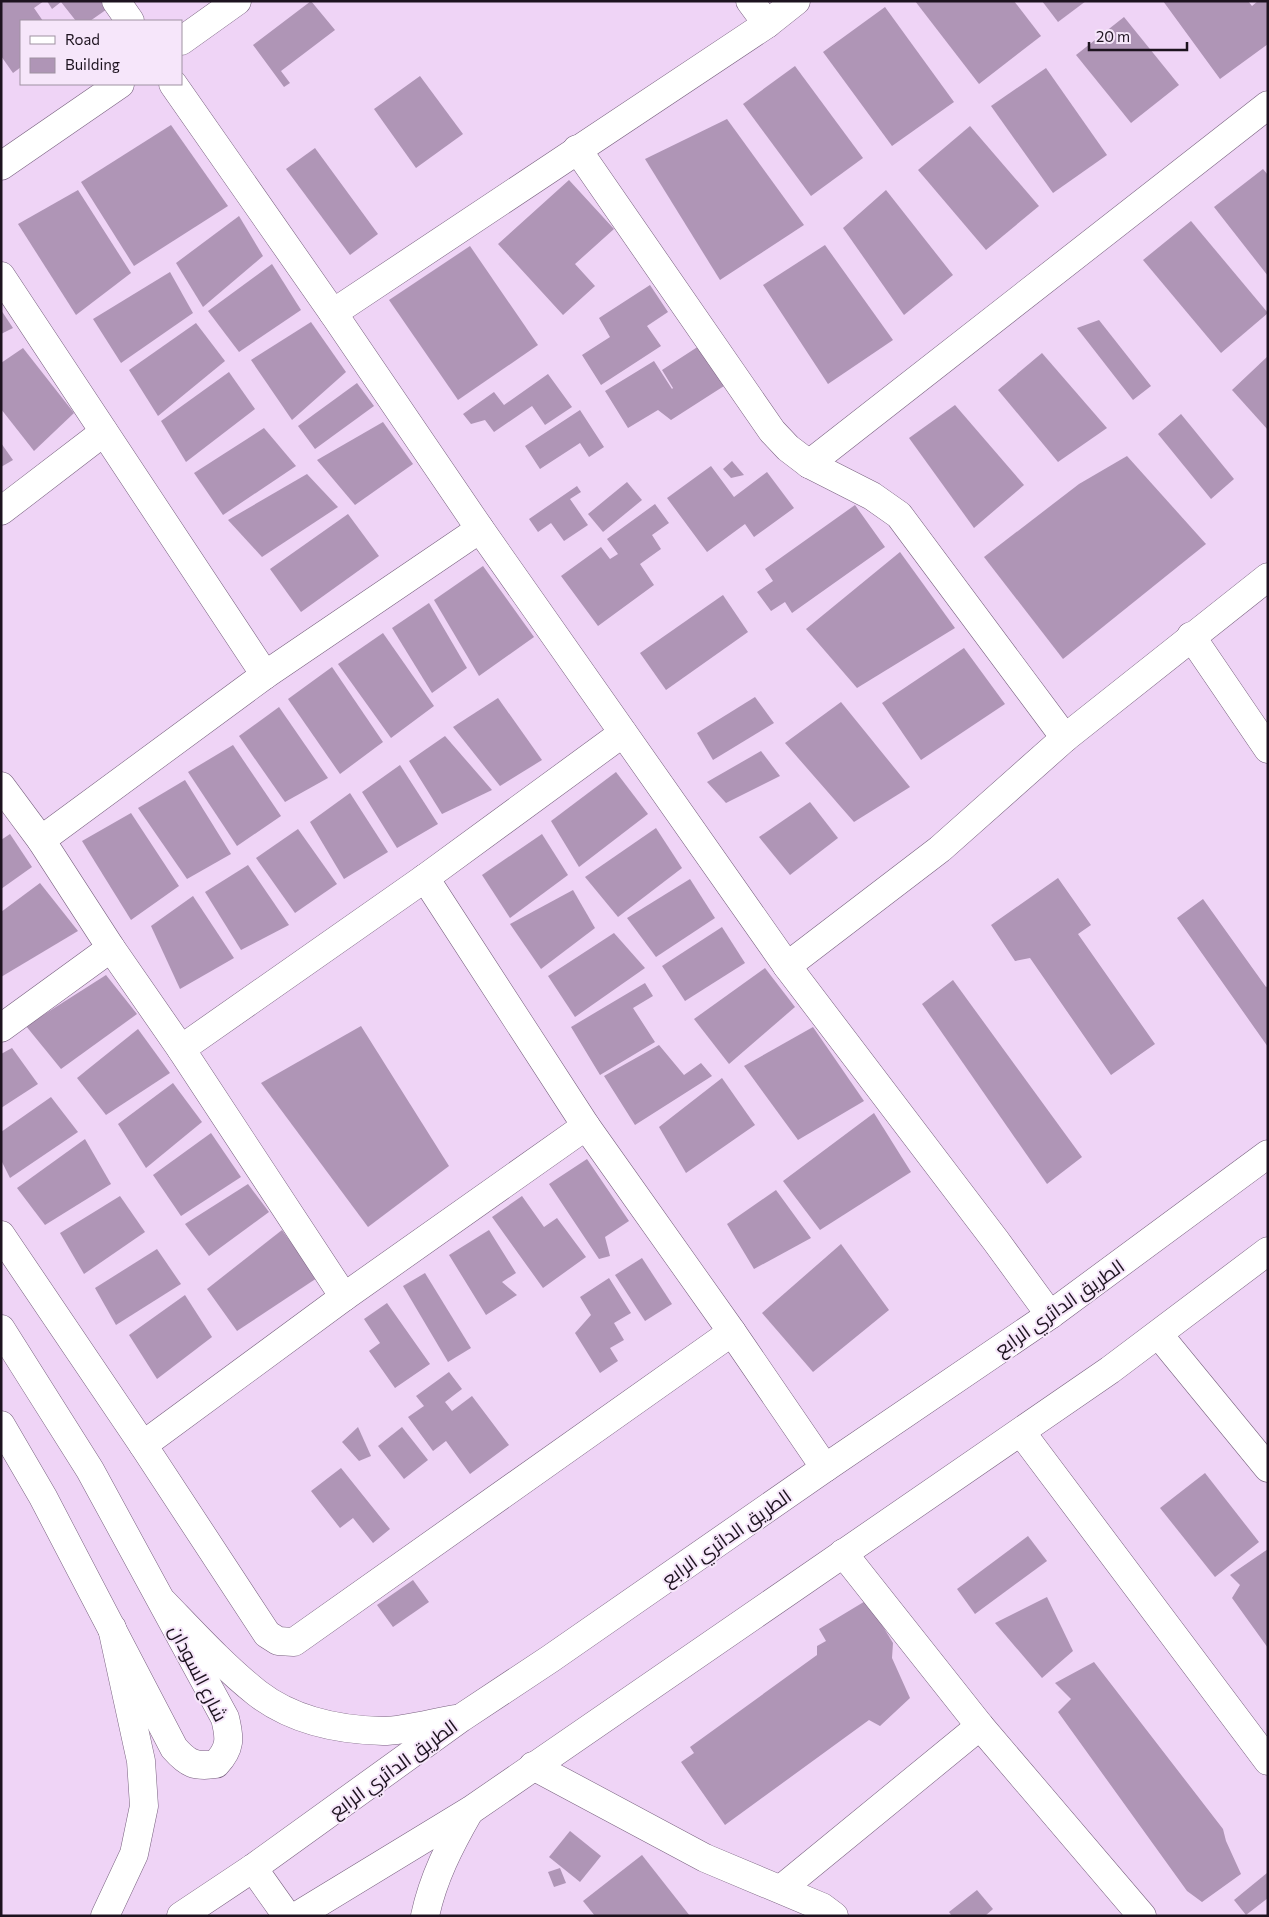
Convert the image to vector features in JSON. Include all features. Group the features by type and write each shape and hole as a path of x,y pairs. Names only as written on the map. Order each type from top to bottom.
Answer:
{"street":[{"path":"116,1 129,20"},
{"path":"182,40 237,1"},
{"path":"750,1 768,24"},
{"path":"333,313 768,24 796,1"},
{"path":"1,166 119,85"},
{"path":"174,85 333,313 480,529 787,966 1050,1315"},
{"path":"809,464 1268,106"},
{"path":"577,150 772,430 788,448 809,464 872,496 899,515 1065,738"},
{"path":"1,276 264,675"},
{"path":"1,511 104,432"},
{"path":"41,840 264,675 480,529"},
{"path":"787,966 940,849 1065,738 1191,636 1268,577"},
{"path":"1191,636 1268,749"},
{"path":"182,1049 425,878 623,733"},
{"path":"1,786 41,840 111,948 182,1049 344,1296"},
{"path":"425,878 586,1126 732,1332 825,1468"},
{"path":"1,1028 111,948"},
{"path":"143,1445 344,1296 586,1126"},
{"name":"الطريق الدائري الرابع","path":"180,1916 253,1868 461,1718 550,1660 825,1468 1050,1315 1268,1154"},
{"path":"1,1235 143,1445 267,1634 278,1641 294,1642 732,1332"},
{"path":"297,1916 471,1810 1021,1432 1159,1335 1268,1251"},
{"name":"شارع السودان","path":"1,1328 90,1470 225,1718 229,1735 226,1753 216,1764 201,1766 184,1760 174,1748 43,1497 1,1425"},
{"path":"1159,1335 1268,1468"},
{"path":"1021,1432 1268,1761"},
{"path":"843,1553 980,1726 1142,1916"},
{"path":"163,1602 223,1662 258,1693 297,1715 342,1729 385,1731 461,1718"},
{"path":"105,1916 134,1854 144,1806 141,1761 112,1628"},
{"path":"781,1889 980,1726"},
{"path":"533,1766 705,1858 822,1907 834,1916"},
{"path":"425,1916 429,1898 445,1854 471,1810"},
{"path":"253,1868 287,1916"}],"building":[{"path":"1,1 44,1 34,8 42,20 20,20 20,68 13,73 1,56"},
{"path":"47,1 106,1 110,7 91,20 75,20 61,2 52,9"},
{"path":"311,1 335,30 281,71 290,83 284,87 253,45"},
{"path":"915,1 1014,1 1041,36 979,84"},
{"path":"1042,1 1086,1 1058,22"},
{"path":"1163,1 1248,1 1252,6 1258,1 1268,1 1268,44 1220,79"},
{"path":"885,7 954,102 892,146 823,52"},
{"path":"1124,17 1179,85 1131,123 1076,55"},
{"path":"795,66 863,158 811,196 743,104"},
{"path":"1046,68 1107,155 1053,193 991,106"},
{"path":"420,76 463,134 416,168 374,109"},
{"path":"727,119 804,225 720,280 645,159"},
{"path":"171,125 228,206 134,266 81,182"},
{"path":"970,126 1039,206 986,250 918,170"},
{"path":"315,148 378,234 350,255 286,169"},
{"path":"1263,169 1268,175 1268,276 1214,207"},
{"path":"569,180 614,229 575,264 595,286 563,315 498,244"},
{"path":"78,190 131,273 76,315 18,224"},
{"path":"886,190 953,275 904,315 843,228"},
{"path":"239,216 263,256 203,307 176,263"},
{"path":"1191,221 1268,313 1221,353 1143,260"},
{"path":"825,245 893,340 828,384 763,285"},
{"path":"470,246 538,345 458,400 389,300"},
{"path":"272,264 301,310 239,352 208,311"},
{"path":"170,272 193,313 121,363 93,319"},
{"path":"650,285 668,312 647,326 661,346 601,385 582,355 610,337 599,318"},
{"path":"1,310 13,328 1,334"},
{"path":"1099,320 1151,386 1133,400 1077,328"},
{"path":"311,322 346,372 292,420 251,360"},
{"path":"196,323 225,361 158,416 129,370"},
{"path":"699,346 724,386 671,420 658,410 628,428 605,391 654,361 672,389 662,370"},
{"path":"23,348 74,413 34,451 1,409 1,363"},
{"path":"1042,353 1107,428 1058,462 998,390"},
{"path":"1268,356 1268,430 1232,390"},
{"path":"229,372 255,409 186,462 161,421"},
{"path":"548,374 572,407 545,425 532,406 494,432 485,420 471,424 463,414 494,392 504,405"},
{"path":"357,383 374,406 315,449 298,426"},
{"path":"955,405 1024,485 974,528 909,438"},
{"path":"580,410 604,447 589,457 580,443 540,469 525,446"},
{"path":"1181,414 1234,479 1211,499 1158,434"},
{"path":"383,422 413,464 355,505 317,460"},
{"path":"264,428 296,466 223,515 194,473"},
{"path":"1,443 13,460 1,467"},
{"path":"1127,456 1206,544 1063,659 984,557 1079,484"},
{"path":"732,461 744,475 731,478 723,469"},
{"path":"711,466 734,497 767,472 794,508 754,537 745,524 707,552 667,498"},
{"path":"307,474 338,507 262,557 228,520"},
{"path":"627,482 642,500 603,532 588,514"},
{"path":"577,486 581,492 570,499 588,525 564,541 551,523 538,532 529,519"},
{"path":"655,504 669,523 652,535 661,549 640,564 654,585 598,626 561,576 601,547 610,559 618,554 607,539"},
{"path":"855,505 885,547 792,613 785,602 771,611 757,592 773,581 765,569"},
{"path":"348,514 379,556 301,612 270,569"},
{"path":"900,552 955,628 857,688 806,629"},
{"path":"483,566 534,637 479,676 434,600"},
{"path":"723,595 748,632 666,690 640,653"},
{"path":"429,603 467,668 432,693 392,628"},
{"path":"383,633 434,706 391,738 338,664"},
{"path":"964,648 1005,704 921,760 882,703"},
{"path":"332,667 383,742 340,774 288,699"},
{"path":"755,697 774,723 713,760 697,733"},
{"path":"498,698 542,760 500,786 453,727"},
{"path":"841,702 910,787 854,822 785,743"},
{"path":"279,707 328,778 285,802 239,736"},
{"path":"445,736 492,790 442,814 409,761"},
{"path":"233,745 281,816 237,846 188,772"},
{"path":"761,751 780,776 726,803 707,782"},
{"path":"400,765 438,824 397,848 362,792"},
{"path":"616,772 648,814 579,867 551,821"},
{"path":"185,780 231,854 187,879 138,808"},
{"path":"350,793 388,852 344,879 310,822"},
{"path":"810,802 838,838 790,875 759,837"},
{"path":"131,813 179,886 131,920 82,841"},
{"path":"656,828 682,868 618,917 585,877"},
{"path":"298,829 337,884 295,913 256,858"},
{"path":"10,834 32,867 1,889 1,840"},
{"path":"542,834 568,875 510,918 482,875"},
{"path":"248,865 289,925 241,950 205,892"},
{"path":"1058,878 1091,925 1078,934 1155,1044 1111,1075 1030,958 1015,961 991,925"},
{"path":"690,879 715,918 656,957 627,918"},
{"path":"40,883 78,931 1,977 1,912"},
{"path":"573,890 595,928 541,969 510,924"},
{"path":"193,896 234,958 180,989 151,926"},
{"path":"1203,899 1266,987 1268,986 1268,1047 1177,918"},
{"path":"722,927 745,963 685,1001 662,966"},
{"path":"614,933 645,968 575,1017 548,976"},
{"path":"765,968 795,1007 729,1064 694,1019"},
{"path":"106,975 137,1014 61,1069 26,1026"},
{"path":"953,980 1082,1157 1047,1184 922,1004"},
{"path":"645,983 653,996 633,1008 655,1042 600,1075 571,1027"},
{"path":"361,1026 449,1166 368,1227 261,1083"},
{"path":"813,1027 864,1101 798,1140 744,1066"},
{"path":"138,1029 170,1073 106,1115 77,1078"},
{"path":"659,1045 684,1075 701,1063 712,1076 635,1125 604,1076"},
{"path":"12,1048 38,1084 1,1108 1,1054"},
{"path":"722,1078 755,1125 686,1173 659,1127"},
{"path":"173,1083 202,1122 146,1168 118,1124"},
{"path":"51,1097 78,1132 10,1178 1,1160 1,1132"},
{"path":"874,1113 911,1172 820,1230 783,1181"},
{"path":"211,1133 241,1177 181,1216 153,1175"},
{"path":"85,1139 111,1184 45,1225 17,1188"},
{"path":"587,1159 629,1221 605,1237 610,1256 599,1259 549,1184"},
{"path":"248,1184 269,1212 209,1256 185,1224"},
{"path":"776,1190 811,1238 754,1269 727,1224"},
{"path":"120,1196 145,1232 84,1274 60,1233"},
{"path":"522,1196 544,1227 557,1218 586,1257 543,1288 492,1217"},
{"path":"282,1230 317,1278 237,1331 207,1289"},
{"path":"489,1230 516,1273 502,1282 517,1295 486,1315 449,1255"},
{"path":"841,1244 889,1310 813,1372 762,1313"},
{"path":"157,1249 181,1284 116,1325 95,1288"},
{"path":"642,1258 672,1304 645,1321 615,1275"},
{"path":"425,1273 471,1348 448,1362 403,1286"},
{"path":"609,1278 631,1313 614,1323 624,1340 610,1348 618,1361 600,1373 575,1333 591,1315 580,1297"},
{"path":"185,1295 212,1337 157,1379 129,1335"},
{"path":"387,1303 430,1364 395,1388 369,1351 380,1343 364,1319"},
{"path":"449,1372 462,1389 445,1402 452,1411 472,1396 509,1445 470,1474 446,1441 433,1451 408,1417 424,1406 416,1396"},
{"path":"358,1427 371,1456 359,1461 342,1442"},
{"path":"402,1427 428,1460 404,1479 378,1446"},
{"path":"341,1468 390,1529 373,1543 353,1518 340,1528 311,1491"},
{"path":"1205,1473 1259,1542 1215,1577 1160,1508"},
{"path":"1028,1536 1047,1561 975,1614 957,1589"},
{"path":"1268,1549 1268,1648 1232,1598 1240,1585 1230,1575"},
{"path":"413,1580 429,1602 393,1627 377,1605"},
{"path":"1047,1597 1073,1651 1042,1678 995,1623"},
{"path":"867,1600 893,1643 892,1658 910,1698 880,1726 869,1720 725,1825 681,1762 694,1753 690,1747 817,1655 817,1646 826,1641 819,1629"},
{"path":"1094,1662 1223,1829 1226,1841 1241,1874 1202,1902 1187,1891 1058,1712 1071,1699 1055,1683"},
{"path":"570,1831 601,1856 580,1882 549,1857"},
{"path":"642,1855 690,1916 595,1916 583,1901"},
{"path":"560,1868 566,1883 554,1887 548,1872"},
{"path":"1267,1873 1268,1898 1246,1915 1234,1900"},
{"path":"977,1890 993,1909 985,1916 952,1916 949,1912"}]}
